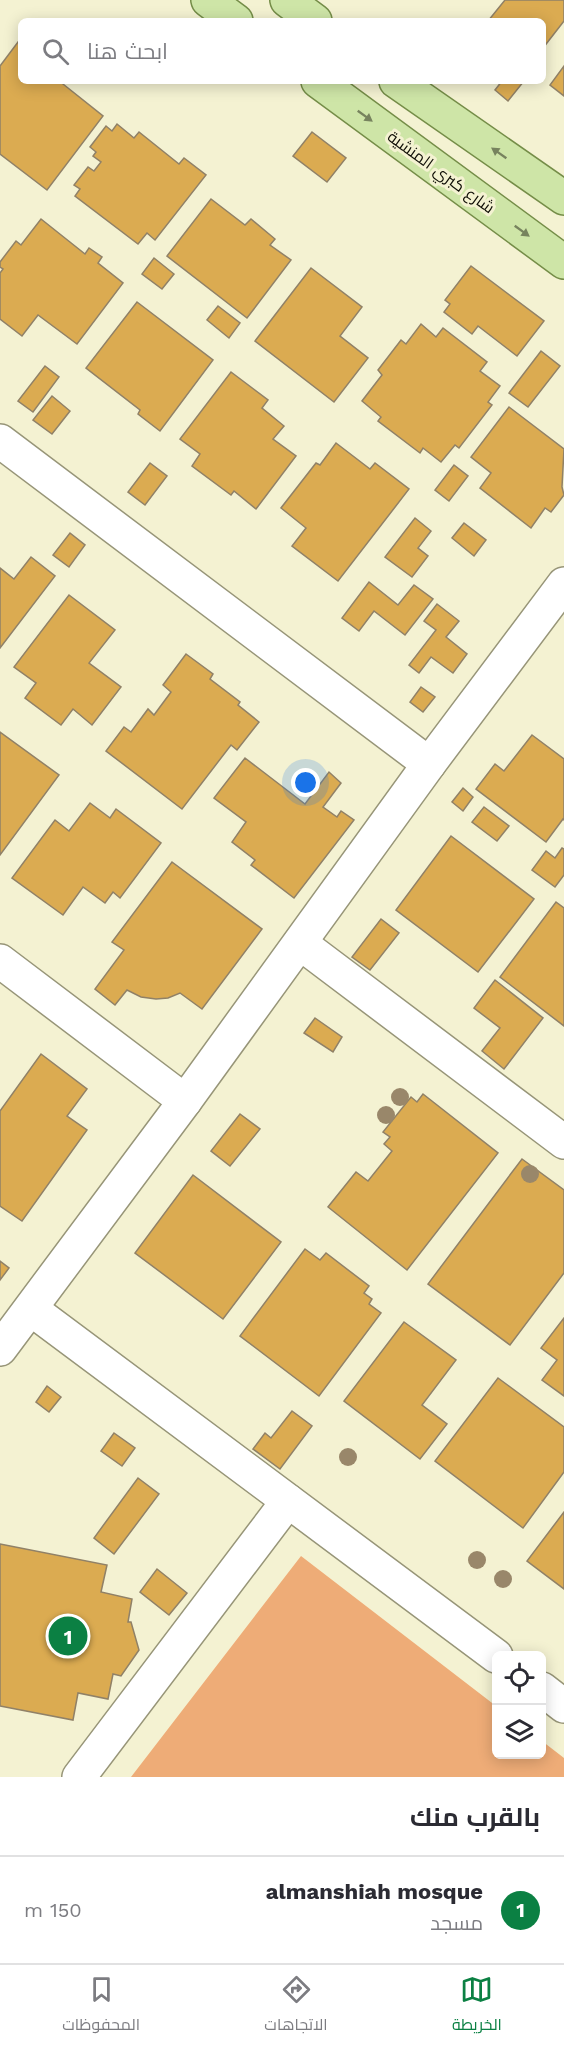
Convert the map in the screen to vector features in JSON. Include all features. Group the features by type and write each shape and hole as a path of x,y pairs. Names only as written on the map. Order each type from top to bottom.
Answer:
{"main road":[{"path":"208,0 232,18"},
{"path":"287,0 311,18"},
{"name":"شارع كبري المنشية","path":"322,84 564,262"},
{"path":"401,84 562,191"}],"street":[{"path":"0,441 429,764"},
{"path":"0,1349 185,1101 429,764 557,605"},
{"path":"300,943 564,1142"},
{"path":"0,961 185,1101"},
{"path":"31,1310 492,1653"},
{"path":"79,1777 288,1501"},
{"path":"546,1692 564,1706"}],"shaded area":[{"path":"301,1556 492,1703 492,1759 546,1759 546,1744 564,1758 564,1777 131,1777"}],"building":[{"path":"505,0 564,0 564,21 546,44 546,18 490,18"},
{"path":"18,42 18,84 63,84 103,116 47,190 0,154 0,66"},
{"path":"564,66 564,96 550,85"},
{"path":"500,84 522,84 508,101 495,90"},
{"path":"117,124 134,138 139,132 179,164 184,158 206,175 155,240 147,233 138,244 75,196 80,189 74,185 88,167 94,171 101,162 93,156 96,152 90,147 106,126 112,131"},
{"path":"312,132 346,158 327,182 293,156"},
{"path":"211,199 245,225 251,219 275,239 270,245 291,260 247,318 167,256"},
{"path":"41,219 85,254 89,248 102,257 98,263 123,283 77,344 38,315 22,336 0,319 0,273 3,269 0,267 0,262 16,241 21,245"},
{"path":"154,258 174,274 162,289 142,274"},
{"path":"471,266 544,321 517,356 478,326 472,334 444,312 450,304 445,300"},
{"path":"311,268 362,307 340,336 368,358 334,402 255,341"},
{"path":"137,302 213,360 160,431 138,414 140,410 86,368"},
{"path":"218,306 240,323 229,338 207,320"},
{"path":"421,324 436,337 443,328 487,362 480,371 500,386 488,402 492,405 459,448 455,445 441,462 423,448 420,453 378,421 381,417 362,401 382,375 378,370 401,340 406,344"},
{"path":"541,351 560,366 528,407 509,393"},
{"path":"45,366 59,377 33,412 18,401"},
{"path":"231,372 268,400 262,408 284,426 273,439 296,456 256,509 234,491 231,495 192,466 200,454 180,439"},
{"path":"52,396 70,411 52,434 33,420"},
{"path":"509,407 564,449 562,487 564,495 551,512 545,508 531,528 480,488 491,473 471,457"},
{"path":"336,443 370,469 375,463 409,489 338,581 292,546 306,528 281,508 316,463 320,465"},
{"path":"150,463 167,476 145,505 128,492"},
{"path":"454,465 468,476 449,501 435,490"},
{"path":"415,518 431,531 418,548 428,556 412,577 385,557"},
{"path":"464,523 486,540 474,556 452,538"},
{"path":"70,533 85,545 69,567 53,555"},
{"path":"31,557 55,576 0,648 0,568 14,579"},
{"path":"369,582 398,605 414,585 433,599 405,635 374,611 359,631 342,618"},
{"path":"69,595 115,630 89,663 121,687 92,725 73,709 61,725 25,698 36,683 14,667"},
{"path":"437,604 459,621 446,637 467,654 453,673 431,657 419,673 409,665 436,630 424,621"},
{"path":"186,654 213,674 210,679 240,702 238,705 259,722 237,750 231,745 182,809 106,751 124,727 131,732 148,709 154,715 171,692 163,685"},
{"path":"421,687 435,697 423,712 410,702"},
{"path":"0,732 59,775 0,855"},
{"path":"532,735 564,759 564,820 546,842 476,789 495,764 504,771"},
{"path":"245,758 305,804 329,772 341,783 323,807 337,817 341,811 354,820 294,898 251,865 255,860 232,842 246,822 214,798"},
{"path":"463,788 473,797 463,811 452,802"},
{"path":"90,803 110,818 116,809 161,843 120,898 113,892 105,903 83,887 63,915 12,878 55,820 69,831"},
{"path":"484,807 509,826 497,841 472,822"},
{"path":"451,836 534,899 478,972 396,910"},
{"path":"562,848 564,849 564,875 555,887 532,870 546,851 555,858"},
{"path":"172,862 262,929 202,1009 180,993 168,998 156,999 141,997 127,990 115,1005 95,989 124,950 112,942"},
{"path":"556,902 564,908 564,1026 500,977"},
{"path":"381,919 399,933 370,970 352,957"},
{"path":"495,980 543,1018 504,1069 482,1051 500,1028 474,1008"},
{"path":"315,1018 342,1037 333,1052 304,1033"},
{"path":"41,1054 87,1089 67,1116 87,1130 22,1221 0,1206 0,1111"},
{"path":"423,1094 498,1153 407,1270 328,1207 356,1172 368,1181 392,1151 384,1144 390,1137 383,1132 411,1097 417,1102"},
{"path":"240,1114 260,1129 230,1166 211,1151"},
{"path":"522,1159 564,1190 564,1273 510,1345 428,1284"},
{"path":"193,1175 281,1242 223,1319 135,1253"},
{"path":"305,1249 320,1260 326,1253 369,1286 364,1293 372,1299 369,1304 381,1313 319,1396 240,1336"},
{"path":"0,1261 9,1268 0,1280"},
{"path":"564,1318 564,1396 542,1380 557,1360 541,1348"},
{"path":"404,1322 456,1360 422,1405 447,1424 420,1459 344,1401"},
{"path":"498,1378 564,1427 564,1472 523,1528 435,1461"},
{"path":"47,1386 61,1397 49,1412 36,1402"},
{"path":"292,1411 312,1426 280,1469 253,1449 265,1433 271,1438"},
{"path":"114,1433 135,1448 122,1466 101,1451"},
{"path":"138,1478 159,1494 114,1554 94,1538"},
{"path":"564,1512 564,1589 527,1561"},
{"path":"0,1544 107,1565 101,1592 132,1599 128,1622 131,1622 139,1650 121,1676 113,1674 108,1699 78,1693 73,1720 0,1706"},
{"path":"157,1569 187,1593 169,1615 140,1592"}],"place":[{"name":"almanshiah mosque","path":"68,1636"}]}
